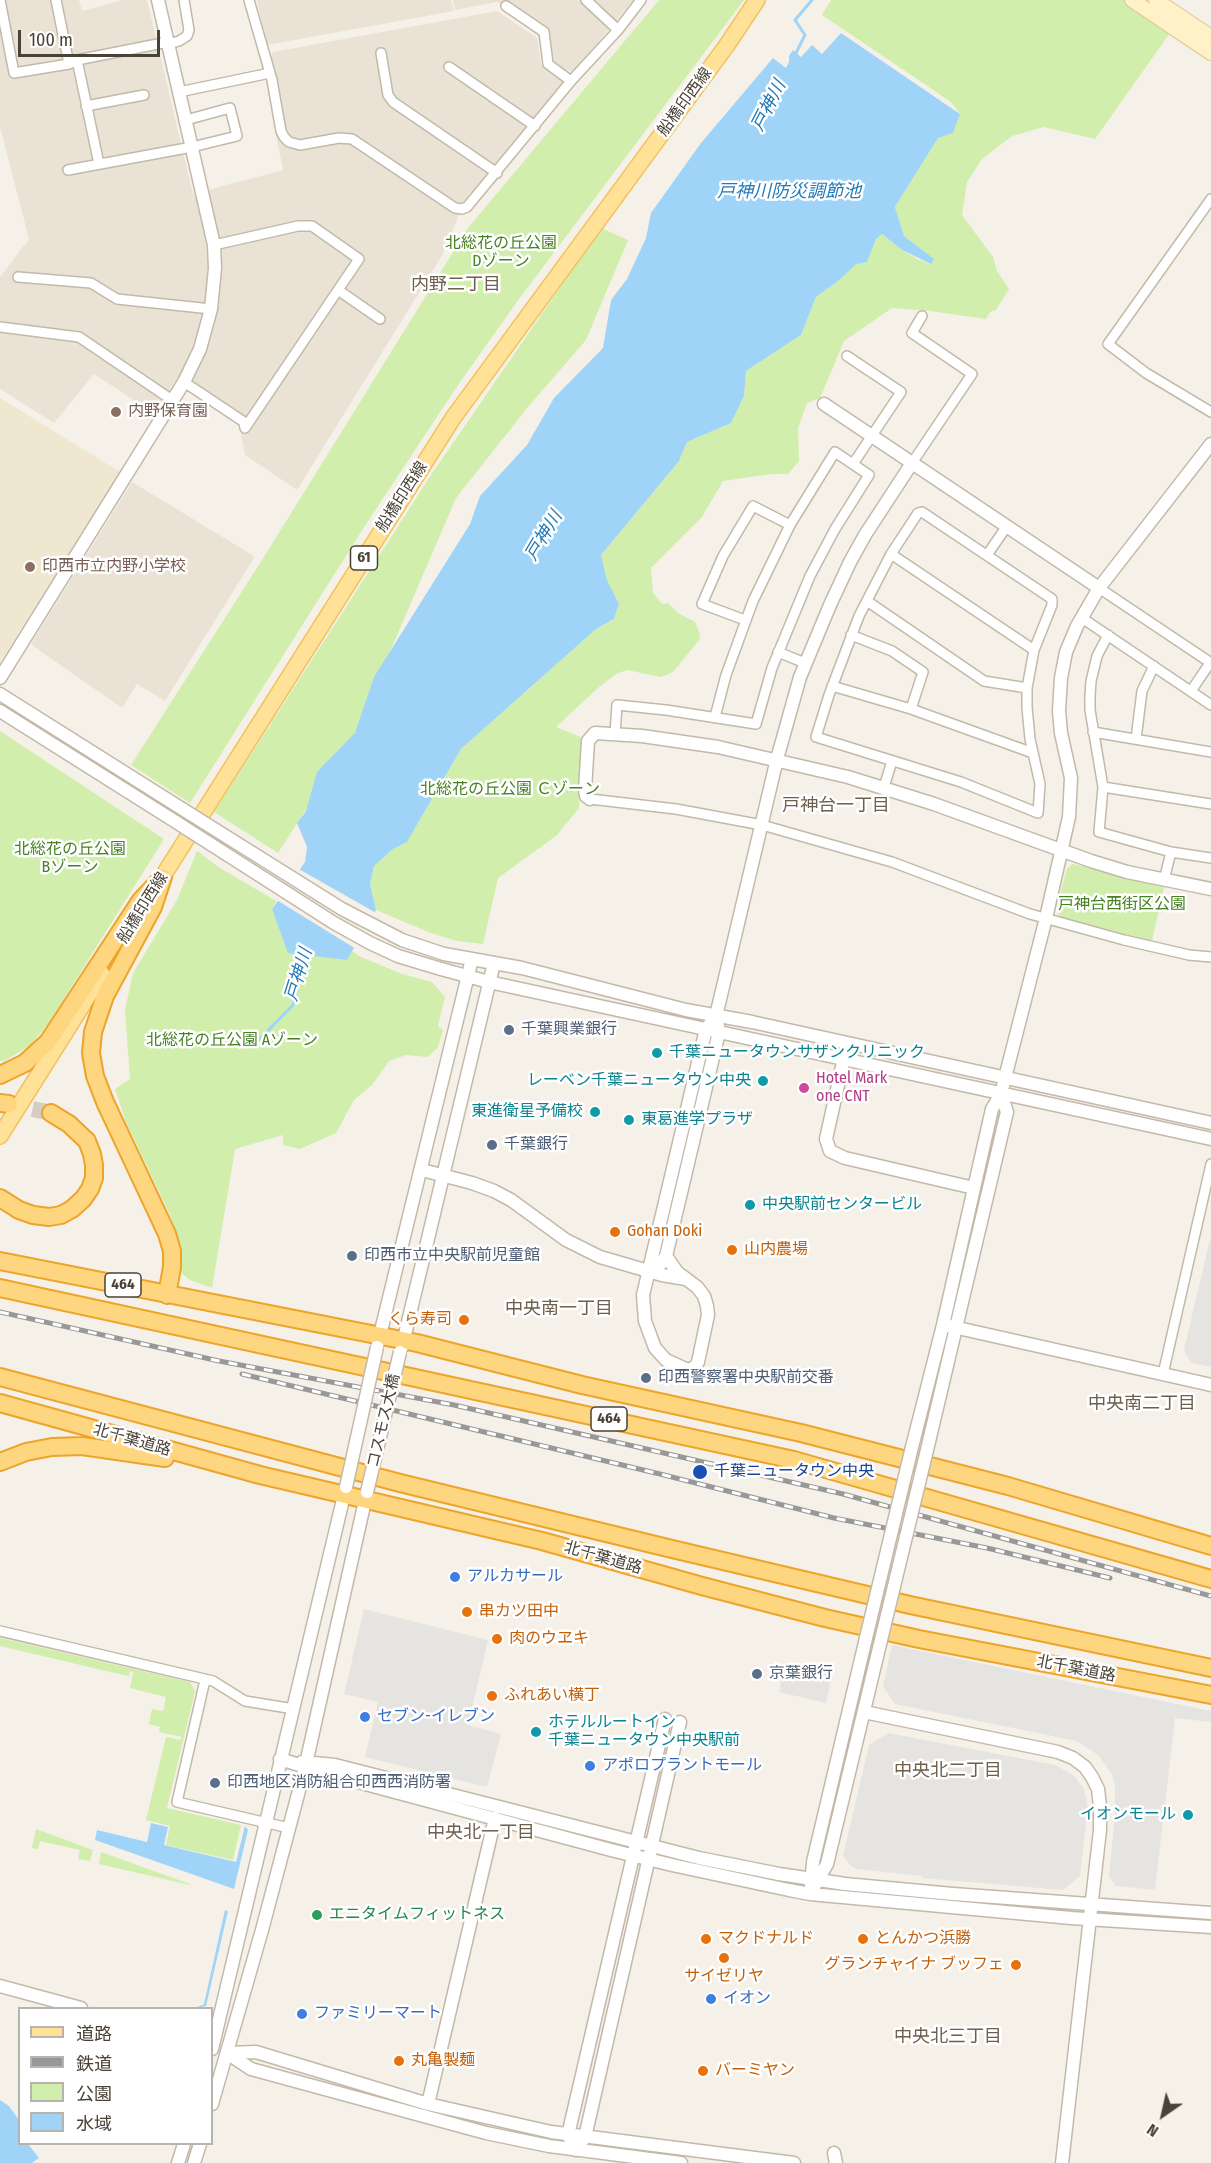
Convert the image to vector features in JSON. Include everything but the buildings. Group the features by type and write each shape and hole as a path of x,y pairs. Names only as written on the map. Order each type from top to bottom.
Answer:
{"highway":[{"path":"0,1075 25,1063 48,1042 141,900 163,877"},
{"path":"163,877 153,907 105,996 93,1032 91,1053 95,1076 105,1102 167,1234 172,1251 172,1268 166,1295"},
{"path":"0,1198 33,1215 49,1217 61,1215 72,1209 90,1189 94,1178 94,1165 87,1141 69,1124 51,1113"},
{"path":"0,1253 73,1270 90,1278"},
{"name":"464","path":"0,1261 90,1278 763,1424 1008,1486 1211,1546"},
{"name":"464","path":"0,1288 794,1460 1211,1579"},
{"name":"北千葉道路","path":"0,1377 400,1483 649,1544 910,1605 1211,1668"},
{"name":"北千葉道路","path":"0,1403 260,1475 366,1496 825,1618 919,1639 1211,1695"},
{"path":"0,1462 26,1452 52,1447 82,1446 260,1475"}],"main road":[{"name":"船橋印西線","path":"0,1136 453,418 758,0"},
{"path":"1132,0 1211,53"},
{"path":"1156,0 1211,37"}],"street":[{"path":"0,0 15,74 179,41 187,36 189,30 184,0"},
{"path":"56,0 86,106 99,164"},
{"path":"0,678 184,382 200,349 211,309 215,268 214,245 158,0"},
{"path":"249,0 270,73 284,137 295,144 339,138 352,139 454,208 462,209 467,207 497,173 571,81 618,30 641,0"},
{"path":"586,0 618,30"},
{"path":"506,6 544,32 548,64 571,81"},
{"path":"381,53 388,95 393,102 497,173"},
{"path":"449,67 535,126"},
{"path":"179,92 270,73"},
{"path":"86,106 144,95"},
{"path":"68,170 192,147 237,136 230,108 186,120"},
{"path":"1211,199 1108,344 1146,373 1211,412"},
{"path":"184,382 244,422 245,428 359,259 312,226 297,226 214,245"},
{"path":"18,277 91,283 117,299 211,309"},
{"path":"338,290 380,319"},
{"path":"647,1270 659,1266 666,1256 719,1032 717,1016 777,759 806,663 850,562 912,463 972,374 912,333 922,316"},
{"path":"0,327 79,337 172,400"},
{"path":"847,356 901,392 853,464"},
{"path":"824,404 1210,663 1191,691"},
{"path":"810,1894 815,1880 827,1864 864,1712 927,1450 974,1188 992,1109 1001,1094 1062,852 1069,817 1071,789 1069,766 1061,733 1059,701 1066,652 1099,588 1211,444"},
{"path":"615,734 617,705 756,724 778,652 810,576 835,529 869,474 835,452 790,525 745,621 726,675 715,717"},
{"path":"745,621 702,604 723,556 753,506 790,525"},
{"path":"922,512 1052,599 1052,605 1034,650 1027,688 1028,722 1040,784 1038,813 961,782 816,737 851,635 891,554 918,513 922,512"},
{"path":"987,555 1007,526"},
{"path":"891,554 1034,650"},
{"path":"867,601 984,681 1027,688"},
{"path":"1082,618 1211,705"},
{"path":"851,635 892,651 923,672 911,709"},
{"path":"1107,635 1097,656 1091,681 1090,710 1103,787 1099,832 1171,852 1211,858"},
{"path":"778,652 806,663"},
{"path":"1136,739 1142,691 1154,666"},
{"path":"832,686 911,709 1033,753"},
{"path":"0,694 369,924 402,940 444,954 567,979 626,996 1211,1123"},
{"path":"0,711 334,923 398,956 489,982 1211,1139"},
{"path":"1094,732 1211,752"},
{"path":"1211,890 1127,872 1062,852 884,787 777,759 718,747 615,734 595,733 588,741 585,790 586,796 590,799 676,809 762,825 892,862 1030,914 1124,940 1189,955 1211,957"},
{"path":"884,787 892,761"},
{"path":"1103,787 1211,804"},
{"path":"1164,880 1171,852"},
{"name":"コスモス大橋","path":"213,2044 294,1709 378,1341 422,1170 472,959"},
{"name":"コスモス大橋","path":"213,2101 305,1765 366,1496 494,963"},
{"path":"666,1256 676,1272 697,1287 704,1296 708,1315 698,1362 695,1367 688,1370 677,1367 666,1360 655,1348 649,1335 643,1310 647,1270 706,1029 717,1016"},
{"path":"844,1058 826,1139 830,1151 845,1158 974,1188"},
{"path":"815,1880 813,1862 912,1447 949,1326 1006,1112 1001,1094"},
{"path":"1163,1374 1211,1164"},
{"path":"422,1170 472,1183 502,1196 585,1251 662,1275 687,1280"},
{"path":"949,1326 1211,1385"},
{"path":"0,1631 205,1680 220,1685 245,1701 294,1709"},
{"path":"205,1680 177,1802 289,1828"},
{"path":"864,1712 1058,1752 1073,1758 1085,1767 1098,1789 1100,1830 1062,2163"},
{"path":"576,2150 568,2135 665,1719"},
{"path":"576,2150 585,2137 680,1722"},
{"path":"280,1760 633,1855 754,1884 810,1894 1089,1920 1211,1927"},
{"path":"305,1765 335,1765 699,1858 815,1880 942,1893 1211,1913"},
{"path":"428,2104 495,1818"},
{"path":"0,1986 77,2007"},
{"path":"213,2048 227,2053 251,2069 486,2133 576,2150 681,2163"},
{"path":"227,2053 256,2052 428,2104 568,2135 794,2163"},
{"path":"178,2163 184,2145"},
{"path":"194,2163 200,2145"}],"shaded area":[{"path":"0,0 79,0 82,11 123,0 147,0 193,194 283,170 266,82 276,77 271,56 273,52 497,11 537,38 541,64 563,82 465,200 443,254 297,490 245,455 239,423 175,381 155,414 94,374 54,423 0,389 0,277 29,239 0,127"},
{"path":"257,0 451,0 454,11 267,45"},
{"path":"453,0 633,0 573,73 553,63 548,35 497,2 455,10"},
{"name":"印西市立内野小学校","path":"0,398 120,472 0,662"},
{"path":"132,482 254,558 165,701 137,684 122,708 33,646 32,642"},
{"path":"1210,1239 1211,1367 1191,1363 1184,1350"},
{"path":"364,1609 488,1640 468,1725 501,1734 487,1787 365,1757 378,1702 344,1694"},
{"path":"892,1645 1211,1711 1211,1722 1175,1718 1155,1890 1116,1886 1109,1877 1115,1812 1115,1783 1098,1755 1077,1741 895,1704 883,1686"},
{"path":"785,1663 832,1674 826,1703 779,1692"},
{"path":"888,1733 1055,1765 1074,1776 1084,1789 1088,1807 1080,1876 1063,1890 922,1878 922,1876 857,1869 851,1866 843,1856 869,1745"}],"green space":[{"name":"北総花の丘公園 Dゾーン","path":"659,0 744,0 519,299 458,385 368,521 190,803 131,765 262,560 468,228"},
{"name":"北総花の丘公園 Ｃゾーン","path":"831,0 1124,0 1172,30 1095,139 1044,127 1012,136 982,159 967,182 962,215 993,257 997,271 1009,289 996,310 990,312 986,319 892,308 844,341 820,398 807,403 798,428 799,461 788,474 771,474 723,481 702,517 651,568 653,593 662,604 668,603 678,613 695,622 700,634 699,640 669,674 660,677 627,670 616,674 556,727 583,738 579,808 557,835 498,878 483,944 457,941 431,933 376,910 370,884 374,866 393,849 407,842 461,749 596,629 614,619 619,604 607,580 601,555 679,461 687,442 731,423 744,396 746,371 801,335 816,297 838,281 856,263 867,262 876,239 882,234 902,250 931,264 933,259 904,236 895,207 938,138 960,114 951,102 822,15"},
{"path":"601,228 628,240 586,340 528,407 456,498 355,733 278,853 214,812 433,472"},
{"name":"北総花の丘公園 Bゾーン","path":"0,731 164,839 50,1021 31,1045 6,1060 0,1061"},
{"name":"北総花の丘公園 Aゾーン","path":"197,851 220,868 276,901 272,909 346,960 352,951 402,974 432,982 445,997 438,1026 443,1030 438,1047 428,1057 406,1055 389,1061 372,1085 354,1100 336,1133 300,1149 283,1145 283,1135 235,1149 212,1288 190,1280 181,1273 180,1244 170,1215 126,1122 115,1089 130,1079 125,1010 133,973 177,900"},
{"name":"戸神台西街区公園","path":"1073,864 1164,887 1152,941 1061,918 1056,910 1067,868"},
{"path":"0,1638 190,1682 195,1691 167,1808 241,1825 233,1860 166,1845 170,1826 146,1820 166,1737 180,1740 182,1737 159,1732 160,1727 149,1724 152,1709 163,1711 166,1697 130,1688 133,1672 130,1671 129,1676 123,1675 0,1646"},
{"path":"36,1829 93,1850 90,1861 78,1859 80,1850 40,1841 38,1849 32,1848"},
{"path":"101,1852 190,1884 190,1885 99,1864"}],"water":[{"name":"戸神川防災調節池","path":"841,33 960,114 953,133 938,138 895,207 904,236 934,259 931,264 902,250 882,234 876,239 867,262 856,264 816,297 801,335 746,371 744,396 731,423 687,442 679,461 601,555 607,580 619,604 614,619 596,629 461,749 407,842 393,849 374,866 370,884 376,910 347,960 288,953 272,909 305,862 307,847 297,823 306,811 317,772 355,733 374,677 470,524 480,496 527,445 554,398 603,348 611,300 627,279 646,238 651,213 701,143 773,58 786,68 793,50 801,57 812,45 822,54"},
{"path":"151,1823 168,1827 164,1845 236,1862 245,1826 248,1830 234,1889 95,1840 97,1830 147,1842"},
{"path":"225,1910 228,1911 206,2006 197,2007 204,2004"},
{"path":"0,2100 9,2106 18,2119 18,2145 29,2145 39,2158 32,2163 0,2163"}],"pier":[{"path":"297,868 378,914 356,949 275,899"}],"waterway":[{"name":"戸神川","path":"795,55 805,35 795,20 812,0"},
{"name":"戸神川","path":"252,1047 293,1005 306,953"}],"tunnel":[{"path":"9,1104 51,1113"}],"railway":[{"path":"0,1312 219,1361 454,1405 843,1494 1211,1596"},
{"path":"242,1374 834,1518 987,1548 1110,1578"}],"place":[{"name":"内野保育園","path":"116,412"},
{"name":"印西市立内野小学校","path":"30,567"},
{"name":"千葉興業銀行","path":"509,1030"},
{"name":"千葉ニュータウンサザンクリニック","path":"657,1053"},
{"name":"レーベン千葉ニュータウン中央","path":"763,1081"},
{"name":"Hotel Mark one CNT","path":"804,1088"},
{"name":"東進衛星予備校","path":"595,1112"},
{"name":"東葛進学プラザ","path":"629,1120"},
{"name":"千葉銀行","path":"492,1145"},
{"name":"中央駅前センタービル","path":"750,1205"},
{"name":"Gohan Doki","path":"615,1232"},
{"name":"山内農場","path":"732,1250"},
{"name":"印西市立中央駅前児童館","path":"352,1256"},
{"name":"くら寿司","path":"464,1320"},
{"name":"印西警察署中央駅前交番","path":"646,1378"},
{"name":"千葉ニュータウン中央","path":"700,1472"},
{"name":"アルカサール","path":"455,1577"},
{"name":"串カツ田中","path":"467,1612"},
{"name":"肉のウヱキ","path":"497,1639"},
{"name":"京葉銀行","path":"757,1674"},
{"name":"ふれあい横丁","path":"492,1696"},
{"name":"セブン-イレブン","path":"365,1717"},
{"name":"ホテルルートイン 千葉ニュータウン中央駅前","path":"536,1732"},
{"name":"アポロプラントモール","path":"590,1766"},
{"name":"印西地区消防組合印西西消防署","path":"215,1783"},
{"name":"イオンモール","path":"1188,1815"},
{"name":"エニタイムフィットネス","path":"317,1915"},
{"name":"マクドナルド","path":"706,1939"},
{"name":"とんかつ浜勝","path":"863,1939"},
{"name":"サイゼリヤ","path":"724,1958"},
{"name":"グランチャイナ ブッフェ","path":"1016,1965"},
{"name":"イオン","path":"711,1999"},
{"name":"ファミリーマート","path":"302,2014"},
{"name":"丸亀製麺","path":"399,2061"},
{"name":"バーミヤン","path":"703,2071"}],"district":[{"name":"内野二丁目","path":"456,285"},
{"name":"戸神台一丁目","path":"836,806"},
{"name":"中央南一丁目","path":"559,1309"},
{"name":"中央南二丁目","path":"1142,1404"},
{"name":"中央北二丁目","path":"948,1771"},
{"name":"中央北一丁目","path":"481,1833"},
{"name":"中央北三丁目","path":"948,2037"}]}
